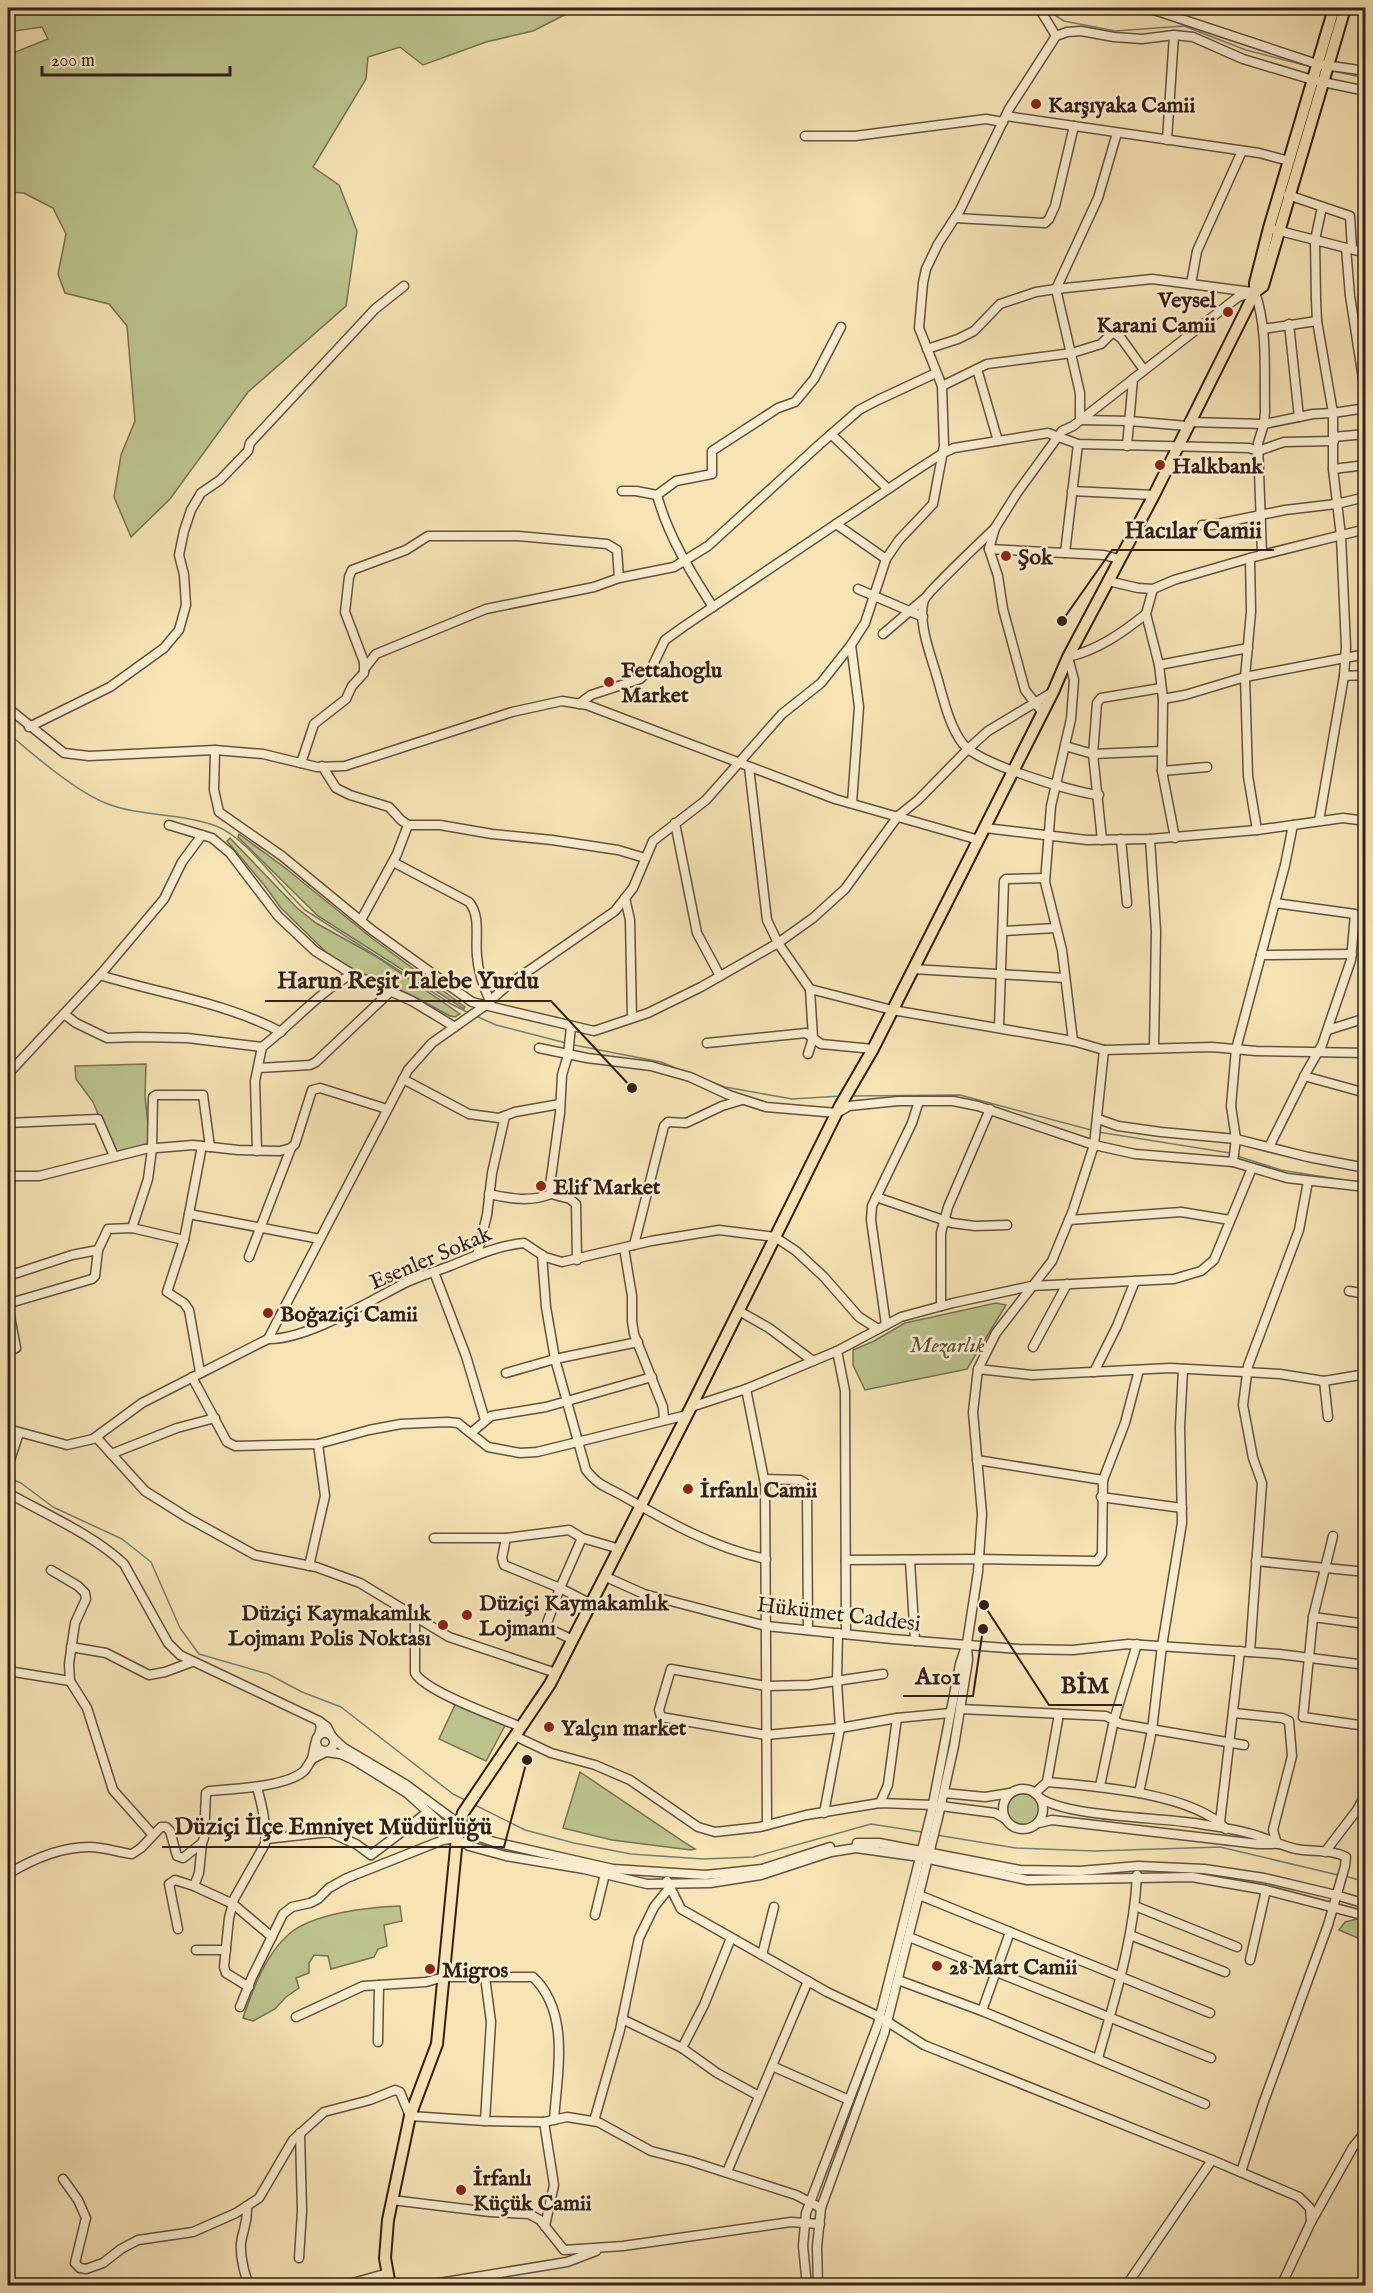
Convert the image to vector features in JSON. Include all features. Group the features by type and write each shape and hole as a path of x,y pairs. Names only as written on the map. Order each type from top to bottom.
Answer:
{"main road":[{"path":"1273,229 1288,195 1334,8"},
{"path":"390,2286 385,2258 388,2220 410,2116 437,2044 457,1838 463,1814 556,1673 838,1110 873,1049 979,840 1053,692 1068,657 1154,495 1255,292 1263,286 1273,229 1289,161 1345,8"}],"street":[{"path":"1040,8 1056,36"},
{"path":"1148,8 1365,91"},
{"path":"808,1054 813,1038 810,989 778,943 767,920 745,766 752,747 782,714 821,683 851,645 865,623 886,559 899,540 933,504 944,446 942,386 919,328 923,283 926,269 938,244 956,218 1004,119 1056,36 1081,31 1142,39 1174,35 1193,37 1243,59 1320,72 1365,71"},
{"path":"1167,140 1174,35"},
{"path":"805,136 855,136 977,120 1004,119 1074,126 1242,151 1289,161"},
{"path":"956,218 1045,223 1055,206 1074,126"},
{"path":"1080,420 1080,393 1056,289 1098,198 1117,133"},
{"path":"1191,284 1197,251 1242,151"},
{"path":"1288,195 1350,216 1350,296 1365,398"},
{"path":"1319,821 1344,676 1346,647 1341,536 1333,469 1333,413 1317,321 1315,240 1322,207"},
{"path":"1273,229 1365,253"},
{"path":"927,349 974,331 1000,304 1036,292 1152,279 1255,292"},
{"path":"29,727 110,687 164,648 179,630 186,605 184,575 179,555 187,520 201,493 220,480 248,451 250,443 375,309 404,286"},
{"path":"1255,292 1261,311 1263,329 1264,424 1258,443 1262,554"},
{"path":"883,634 925,598 995,528 1062,431 1080,420 1238,297 1255,292"},
{"path":"1263,329 1317,321"},
{"path":"1289,324 1299,417"},
{"path":"622,491 657,495 676,481 712,474 712,451 778,408 795,402 814,379 841,327"},
{"path":"942,386 987,364 1011,359 1072,353 1101,344 1113,332 1121,338 1144,370"},
{"path":"976,369 998,441"},
{"path":"301,763 314,724 346,699 352,686 376,654 486,609 594,587 619,578 674,567 708,546 859,410 936,373"},
{"path":"1127,446 1133,379"},
{"path":"1080,420 1264,424 1365,408"},
{"path":"579,704 591,695 640,678 652,667 665,640 888,489 954,448 1048,433 1077,444 1249,448 1258,451 1284,442 1333,439 1365,434"},
{"path":"831,434 888,489"},
{"path":"1065,553 1077,444"},
{"path":"1333,469 1365,465"},
{"path":"1072,491 1154,495"},
{"path":"657,495 662,513 684,561 713,607"},
{"path":"1202,525 1261,517 1285,510 1336,504 1365,497"},
{"path":"836,524 886,559"},
{"path":"995,528 989,549 998,576 1003,609 1025,690 1043,712"},
{"path":"1108,581 1153,589 1174,580 1262,554 1365,529"},
{"path":"365,668 345,612 349,577 352,570 406,550 428,536 518,536 607,544 617,550 619,578"},
{"path":"989,549 1104,555 1119,559"},
{"path":"1250,558 1251,612 1245,677 1248,776 1257,830"},
{"path":"858,589 923,617"},
{"path":"1153,589 1146,614 1159,665 1162,699 1162,771 1175,838"},
{"path":"925,598 923,617 931,655 953,725 968,749 1033,779 1098,795"},
{"path":"1073,1041 1065,978 1045,878 1048,835 1056,786 1071,719 1074,680 1068,657 1084,653 1120,634 1146,614"},
{"path":"851,645 859,707 852,803"},
{"path":"1159,665 1248,648"},
{"path":"1162,699 1185,695 1245,677 1365,654"},
{"path":"1344,676 1365,675"},
{"path":"1102,840 1093,754 1096,703 1101,698 1161,688"},
{"path":"215,750 214,790 219,812 282,856 361,920 472,1002 594,1032 648,1013 720,976 778,943 813,918 845,889 898,816 918,800 968,749 988,731 1053,692"},
{"path":"8,708 64,753 89,756 215,750 263,754 322,766 345,766 512,712 562,702 579,704 852,803 979,840"},
{"path":"1065,746 1093,754 1162,751"},
{"path":"322,766 336,788 350,795 389,807 408,825 440,825 492,834 552,840 618,850 645,858"},
{"path":"272,1339 320,1239 408,1070 432,1042 465,1020 508,985 615,911 633,888 653,841 745,766"},
{"path":"1162,771 1207,767"},
{"path":"985,828 1102,840 1150,839 1257,830 1343,818 1365,820"},
{"path":"675,824 697,933 720,976"},
{"path":"169,825 212,838 230,853 278,916 315,951 352,974 412,1001 455,1027"},
{"path":"361,920 393,862 408,825"},
{"path":"1233,1160 1236,1141 1231,1106 1236,1048 1275,903 1293,825"},
{"path":"8,1074 100,975 165,899 182,862 202,835"},
{"path":"1121,839 1127,903"},
{"path":"1150,839 1156,931 1154,1048"},
{"path":"393,862 469,902 474,908 477,956 483,986 483,1006"},
{"path":"999,1027 1004,881 1006,879 1045,878"},
{"path":"625,898 630,920 632,1018"},
{"path":"1269,1147 1328,1030 1352,954 1355,914 1275,903"},
{"path":"1003,931 1056,928"},
{"path":"1261,955 1352,954"},
{"path":"913,969 1065,978"},
{"path":"257,1151 255,1081 262,1047 336,983 352,974"},
{"path":"100,975 222,1008 259,1020 281,1032"},
{"path":"810,989 892,1010 999,1027 1073,1041 1104,1050 1236,1048 1256,1051 1365,1053"},
{"path":"259,1068 310,1065 316,1062 391,991"},
{"path":"64,1014 76,1023 107,1038 139,1036 187,1038 262,1047"},
{"path":"1328,1030 1365,1018"},
{"path":"551,1194 552,1157 562,1075 568,1055 571,1026"},
{"path":"707,1043 806,1033 821,1044 873,1049"},
{"path":"539,1048 568,1055 651,1066 690,1077 743,1100 766,1107 838,1110 849,1106 954,1101 990,1109 1094,1144 1135,1154 1233,1160 1287,1179 1365,1187"},
{"path":"807,2286 803,2246 810,2204 849,2100 884,2019 936,1811 950,1713 960,1664 967,1643 979,1558 982,1514 973,1412 978,1369 996,1334 1052,1261 1069,1220 1094,1144 1104,1050"},
{"path":"1304,1076 1365,1093"},
{"path":"403,1079 470,1114 499,1118 560,1104"},
{"path":"249,1257 291,1148 295,1144 312,1090 320,1088 387,1109"},
{"path":"132,1228 148,1179 152,1149 153,1097 156,1095 203,1095 206,1146 184,1240 167,1292 184,1303 189,1310 200,1372"},
{"path":"634,1245 664,1126 668,1122 686,1123 722,1106 743,1100"},
{"path":"882,1327 871,1220 872,1206 912,1123 919,1101"},
{"path":"941,1306 941,1233 944,1220 971,1148 990,1109"},
{"path":"477,1255 487,1215 492,1173 505,1116"},
{"path":"8,1123 98,1119 114,1156"},
{"path":"1098,1121 1118,1126 1236,1141 1365,1167"},
{"path":"8,1176 39,1176 76,1168 114,1156 152,1149 206,1146 280,1151 291,1148"},
{"path":"192,1377 227,1442 234,1446 318,1444 369,1430 401,1425 458,1423 488,1447 537,1452 689,1411 837,1351 901,1317 941,1306 1031,1286 1174,1279 1201,1271 1214,1260 1252,1168"},
{"path":"1250,1652 1262,1483 1253,1458 1243,1405 1247,1372 1299,1230 1308,1181"},
{"path":"489,1194 506,1198 537,1199 551,1194 570,1199 576,1204 577,1260"},
{"path":"876,1197 944,1220 975,1226 1007,1225"},
{"path":"1069,1220 1181,1212 1230,1220"},
{"path":"189,1214 320,1239"},
{"path":"8,1351 16,1348 8,1306 10,1303 92,1279 95,1276 98,1250 108,1229 132,1228 184,1240"},
{"name":"Esenler Sokak","path":"96,1437 142,1404 200,1372 272,1339 300,1333 344,1316 406,1282 502,1245 524,1243 542,1255 562,1262 634,1245 719,1230 776,1237"},
{"path":"776,1237 796,1251 824,1277 859,1317 882,1327"},
{"path":"624,1248 632,1296 632,1321 663,1407 664,1419"},
{"path":"8,1276 98,1250"},
{"path":"542,1255 546,1307 555,1359 586,1470 597,1483 641,1507 726,1549 765,1559"},
{"path":"434,1272 466,1356 485,1420"},
{"path":"1094,1372 1117,1326 1135,1281"},
{"path":"1033,1347 1067,1284"},
{"path":"1349,1292 1365,1294"},
{"path":"739,1311 769,1328 813,1361"},
{"path":"506,1373 555,1359 638,1342"},
{"path":"824,1813 840,1728 837,1682 846,1560 845,1391 837,1351"},
{"path":"978,1369 1032,1375 1183,1369 1247,1372 1324,1380 1365,1374"},
{"path":"1139,1793 1152,1730 1162,1646 1182,1524 1180,1427 1183,1369"},
{"path":"846,1560 979,1558 1097,1561 1102,1554 1103,1480 1125,1423 1139,1370"},
{"path":"471,1433 491,1416 546,1407 652,1377"},
{"path":"1324,1380 1328,1417"},
{"path":"746,1389 764,1479 767,1825"},
{"path":"111,1454 177,1428 215,1418"},
{"path":"8,1430 67,1445 96,1437 145,1491 255,1555 309,1566 360,1583 450,1637 556,1673"},
{"path":"8,1466 19,1433"},
{"path":"309,1566 325,1496 318,1444"},
{"path":"977,1460 1103,1480"},
{"path":"764,1479 800,1480 805,1483 807,1489 808,1630"},
{"path":"8,1493 84,1534 116,1556 124,1564 168,1643 180,1655 319,1720 344,1748 405,1784 461,1826 494,1842 613,1869 706,1875 762,1869 843,1843 879,1843 1027,1880 1192,1877 1266,1890 1365,1916"},
{"path":"1101,1497 1182,1508"},
{"path":"434,1538 506,1538 569,1530 582,1538 620,1549"},
{"path":"1333,1536 1313,1617 1303,1718 1365,1726"},
{"path":"506,1538 502,1558 504,1565 560,1588 591,1604"},
{"path":"573,1640 550,1629 547,1623 582,1538"},
{"path":"910,1560 915,1641"},
{"path":"1256,1562 1365,1572"},
{"path":"51,1570 85,1593 86,1599 75,1623 71,1647 70,1681 87,1708 113,1790 153,1834"},
{"name":"Hükümet Caddesi","path":"606,1577 644,1594 766,1626 1019,1649 1073,1650 1137,1644 1310,1657 1365,1665"},
{"path":"415,1617 415,1673 419,1680 518,1731 551,1753 595,1765 630,1780 698,1827 715,1832 767,1825 880,1803 936,1811 995,1813 1020,1830 1027,1830 1038,1823 1052,1820 1258,1844 1276,1844 1298,1849 1339,1853 1346,1857 1333,1906 1241,2172"},
{"path":"1313,1617 1365,1624"},
{"path":"936,1811 944,1793 960,1709 968,1660 967,1643"},
{"path":"1100,1786 1114,1720 1137,1644"},
{"path":"71,1647 106,1653 149,1675 192,1662"},
{"path":"1223,1826 1240,1651"},
{"path":"883,1674 837,1682 766,1686 671,1669 659,1710 661,1717 766,1735 840,1728 897,1718 950,1713"},
{"path":"8,1671 70,1681"},
{"path":"960,1709 1107,1716 1121,1724 1244,1745"},
{"path":"1234,1713 1282,1718 1289,1721 1292,1756 1273,1830 1276,1844"},
{"path":"1038,1795 1047,1782 1059,1714"},
{"path":"880,1803 888,1785 897,1718"},
{"path":"194,1886 204,1838 206,1793 257,1787 297,1776 305,1770 312,1759 321,1727 319,1720"},
{"path":"317,1739 325,1733 332,1736"},
{"path":"312,1759 333,1747 332,1736"},
{"path":"317,1739 318,1749 341,1754 354,1760 407,1793 469,1846 506,1856 647,1884 669,1886 710,1883 761,1875 842,1849 878,1850 1020,1870 1080,1870 1138,1866 1204,1869 1230,1872 1336,1895 1365,1904"},
{"path":"1047,1782 1100,1786 1139,1793 1171,1801 1214,1817 1223,1826"},
{"path":"249,1987 226,1973 224,1967 229,1918 234,1899 266,1839 262,1805 257,1787"},
{"path":"944,1793 985,1797 1023,1789 1038,1795 1049,1804 1090,1811 1223,1826 1262,1837 1276,1844"},
{"path":"1325,1852 1357,1810 1365,1791"},
{"path":"1004,1818 1003,1805 1010,1793"},
{"path":"1038,1795 1044,1810 1038,1823"},
{"path":"266,1839 329,1832 356,1844 371,1855 428,1812"},
{"path":"8,1874 28,1862 77,1848 100,1848 132,1854 161,1827 166,1827 170,1831 177,1856 180,1858 202,1843"},
{"path":"240,2007 283,1914 292,1907 318,1899 329,1888 347,1878 443,1840 457,1838"},
{"path":"818,2286 821,2208 898,1980 919,1895 925,1855"},
{"path":"1098,2058 1121,1977 1130,1935 1136,1906 1138,1866"},
{"path":"663,1872 681,1909 808,1981 884,2019 924,2045 1299,2197 1310,2208 1311,2222"},
{"path":"594,1915 605,1874"},
{"path":"178,1929 169,1884 175,1880 233,1904 272,1937"},
{"path":"594,2121 622,2019 639,1938 654,1907 669,1886"},
{"path":"1250,1960 1266,1890"},
{"path":"919,1895 1210,2013"},
{"path":"1136,1906 1237,1947"},
{"path":"762,1955 774,1907"},
{"path":"982,2011 1010,1932"},
{"path":"1130,1935 1225,1972"},
{"path":"909,1937 1211,2058"},
{"path":"682,2048 704,2005 731,1938"},
{"path":"196,1950 226,1950"},
{"path":"296,2017 363,1986 426,1982 444,1977 533,1977 546,1989 560,2038 554,2120"},
{"path":"485,1977 491,2022 485,2121"},
{"path":"898,1980 982,2011 1205,2104"},
{"path":"727,2172 808,1981"},
{"path":"378,2042 379,1985"},
{"path":"622,2019 682,2048 717,2073 759,2096"},
{"path":"772,2066 849,2100"},
{"path":"63,2179 78,2200 86,2218 75,2263 80,2268 86,2269 103,2263 121,2249 138,2240 193,2232 236,2213 259,2198 293,2140 324,2112 395,2090 400,2092 410,2116 544,2122 567,2117 594,2121 651,2151 727,2172 796,2195 821,2208"},
{"path":"544,2122 554,2185 545,2226"},
{"path":"299,2258 302,2211 300,2133"},
{"path":"1281,2286 1311,2222 1353,2147 1362,2136 1365,2136"},
{"path":"1126,2286 1212,2160"},
{"path":"392,2200 490,2212 529,2214 540,2220 564,2250 806,2222 820,2224"},
{"path":"247,2206 248,2220 241,2244 250,2286"},
{"path":"421,2286 567,2262 604,2247"},
{"path":"342,2286 388,2273"}],"green space":[{"path":"8,8 578,8 533,31 486,42 423,65 400,47 368,57 366,79 313,167 339,185 357,231 346,306 248,392 170,499 131,537 114,497 121,455 135,421 127,326 109,304 65,293 58,274 66,234 53,208 24,193 8,192 8,55 48,39 42,27 8,32"},
{"path":"239,834 373,939 465,1007 464,1009 318,916 238,837"},
{"path":"230,838 297,908 316,923 377,957 460,1014 455,1017 450,1016 411,995 347,966 328,954 281,908 227,841"},
{"path":"146,1064 145,1096 150,1144 116,1152 93,1102 76,1079 75,1066"},
{"name":"Mezarlık","path":"996,1303 1006,1305 967,1369 865,1390 853,1365 853,1350 905,1323"},
{"path":"456,1703 507,1722 486,1761 439,1739"},
{"path":"580,1772 695,1849 612,1840 563,1828"},
{"path":"1023,1794 1035,1798 1039,1810 1035,1822 1023,1826 1011,1822 1007,1810 1011,1798"},
{"path":"400,1906 402,1921 384,1925 387,1946 378,1949 374,1957 331,1969 328,1956 314,1955 309,1963 309,1973 296,1978 299,1988 275,2009 253,2021 243,2018 267,1962 289,1934 312,1921 342,1912"},
{"path":"1357,1919 1365,1921 1365,1941 1339,1930 1345,1922"}],"waterway":[{"path":"1047,8 1064,21 1115,31 1184,26 1246,50 1312,67"},
{"path":"1332,71 1366,78"},
{"path":"8,733 56,773 96,799 134,811 203,822 227,832 251,851 305,910 451,1004 469,1013"},
{"path":"476,1016 496,1025 566,1043"},
{"path":"574,1045 661,1062 683,1071"},
{"path":"707,1080 725,1087 792,1099 841,1096"},
{"path":"851,1096 960,1095 1091,1130"},
{"path":"1098,1132 1230,1153"},
{"path":"1237,1156 1281,1170 1355,1182"},
{"path":"8,1478 21,1483 53,1507 122,1539 151,1562 180,1628 199,1654 268,1674 302,1692 341,1707 453,1794 467,1801"},
{"path":"473,1804 525,1830 574,1843 631,1854 703,1859 753,1857 871,1824 922,1832"},
{"path":"936,1835 1016,1848 1095,1851 1220,1847 1338,1875"},
{"path":"1345,1876 1366,1882"}],"place":[{"name":"Karşıyaka Camii","path":"1036,104"},
{"name":"Veysel Karani Camii","path":"1228,312"},
{"name":"Halkbank","path":"1160,465"},
{"name":"Şok","path":"1006,556"},
{"name":"Hacılar Camii","path":"1062,621"},
{"name":"Fettahoglu Market","path":"609,682"},
{"name":"Harun Reşit Talebe Yurdu","path":"632,1088"},
{"name":"Elif Market","path":"541,1186"},
{"name":"Boğaziçi Camii","path":"268,1313"},
{"name":"İrfanlı Camii","path":"688,1489"},
{"name":"BİM","path":"984,1605"},
{"name":"Düziçi Kaymakamlık Lojmanı","path":"467,1615"},
{"name":"Düziçi Kaymakamlık Lojmanı Polis Noktası","path":"443,1625"},
{"name":"A101","path":"983,1629"},
{"name":"Yalçın market","path":"549,1727"},
{"name":"Düziçi İlçe Emniyet Müdürlüğü","path":"527,1760"},
{"name":"28 Mart Camii","path":"937,1966"},
{"name":"Migros","path":"430,1969"},
{"name":"İrfanlı Küçük Camii","path":"461,2190"}]}
